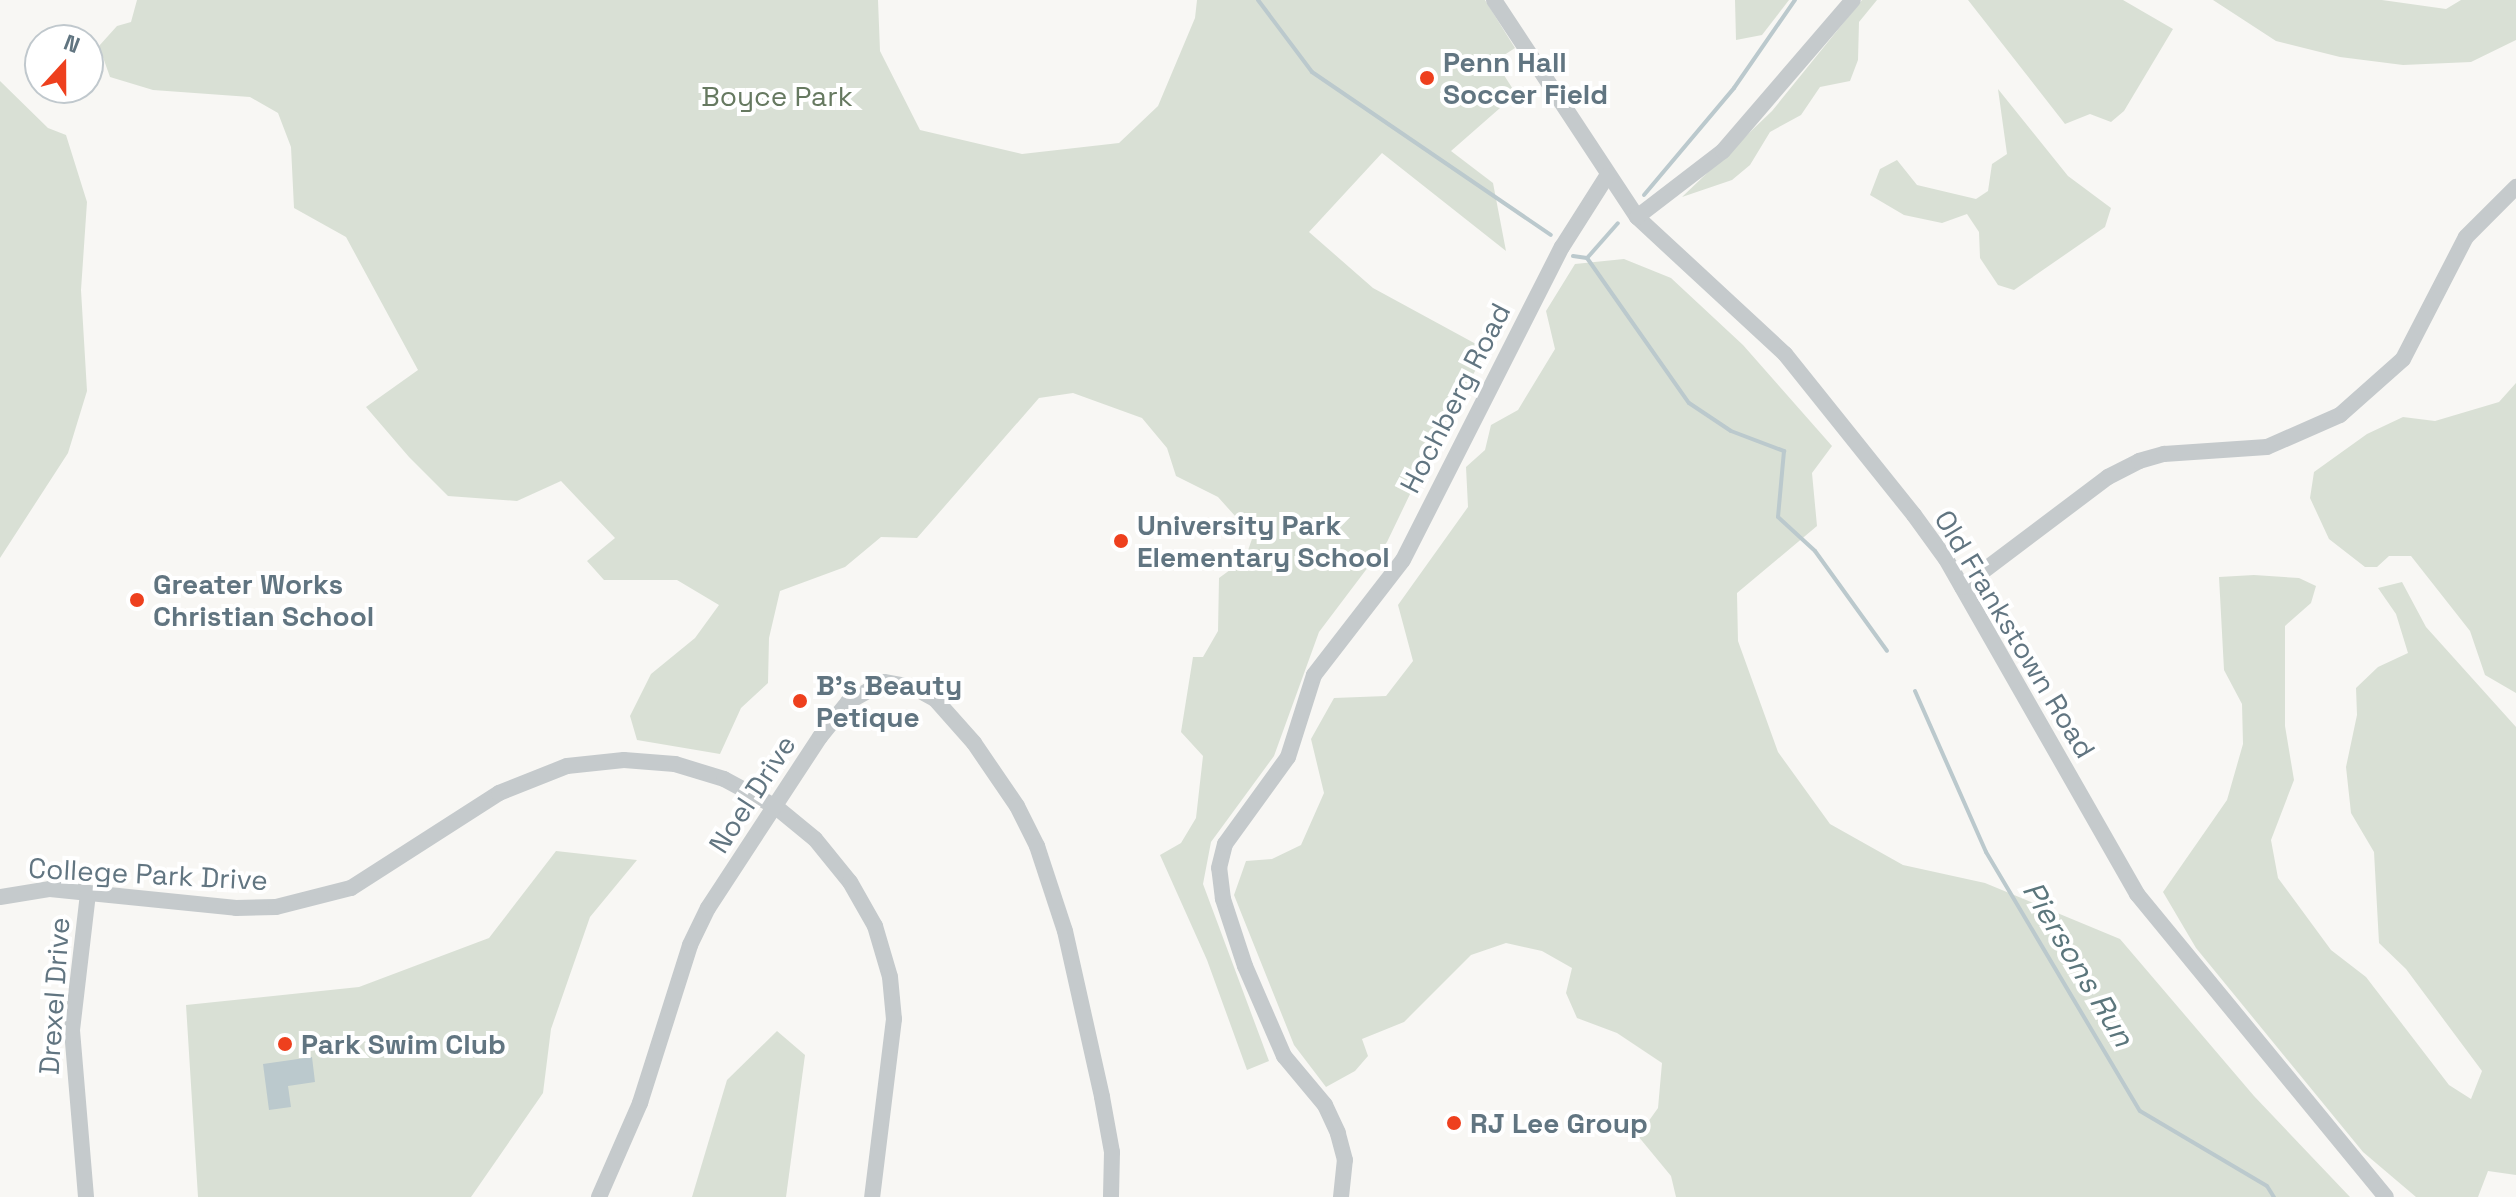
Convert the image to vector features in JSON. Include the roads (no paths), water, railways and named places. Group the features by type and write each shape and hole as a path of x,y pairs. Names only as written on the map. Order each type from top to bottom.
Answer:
{"street":[{"name":"Old Frankstown Road","path":"1494,0 1607,176 1637,217 1785,354 1914,515 1962,587 2137,894 2386,1197"},
{"path":"1637,217 1723,151 1853,0"},
{"name":"Hochberg Road","path":"1341,1197 1345,1160 1338,1133 1325,1105 1284,1056 1245,966 1223,899 1219,868 1225,844 1288,757 1314,675 1403,560 1562,247 1607,176"},
{"path":"1962,587 2108,477 2139,461 2164,454 2267,447 2340,415 2403,359 2466,237 2516,187"},
{"name":"Noel Drive","path":"599,1197 640,1103 690,945 708,908 848,702 884,682 913,687 935,699 974,743 1017,806 1037,846 1065,931 1109,1138 1111,1197"},
{"name":"College Park Drive","path":"0,897 50,889 236,908 316,900 384,872 532,776 594,762 675,764 724,779 776,807 815,839 850,882 875,926 890,977 894,1040 872,1197"},
{"name":"Drexel Drive","path":"86,1197 72,1030 88,894"}],"waterway":[{"name":"Piersons Run","path":"1258,0 1312,72 1551,235"},
{"path":"1644,195 1734,88 1795,0"},
{"path":"1588,257 1618,223"},
{"name":"Piersons Run","path":"1573,256 1587,258 1689,403 1731,431 1784,451 1778,517 1815,551 1887,651"},
{"name":"Piersons Run","path":"1915,691 1986,852 2140,1111 2267,1186 2274,1197"}],"place":[{"name":"Penn Hall Soccer Field","path":"1427,78"},
{"name":"University Park Elementary School","path":"1121,541"},
{"name":"Greater Works Christian School","path":"137,600"},
{"name":"B's Beauty Petique","path":"800,701"},
{"name":"Park Swim Club","path":"285,1044"},
{"name":"RJ Lee Group","path":"1454,1123"}],"park label":[{"name":"Boyce Park","path":"777,96"}]}
